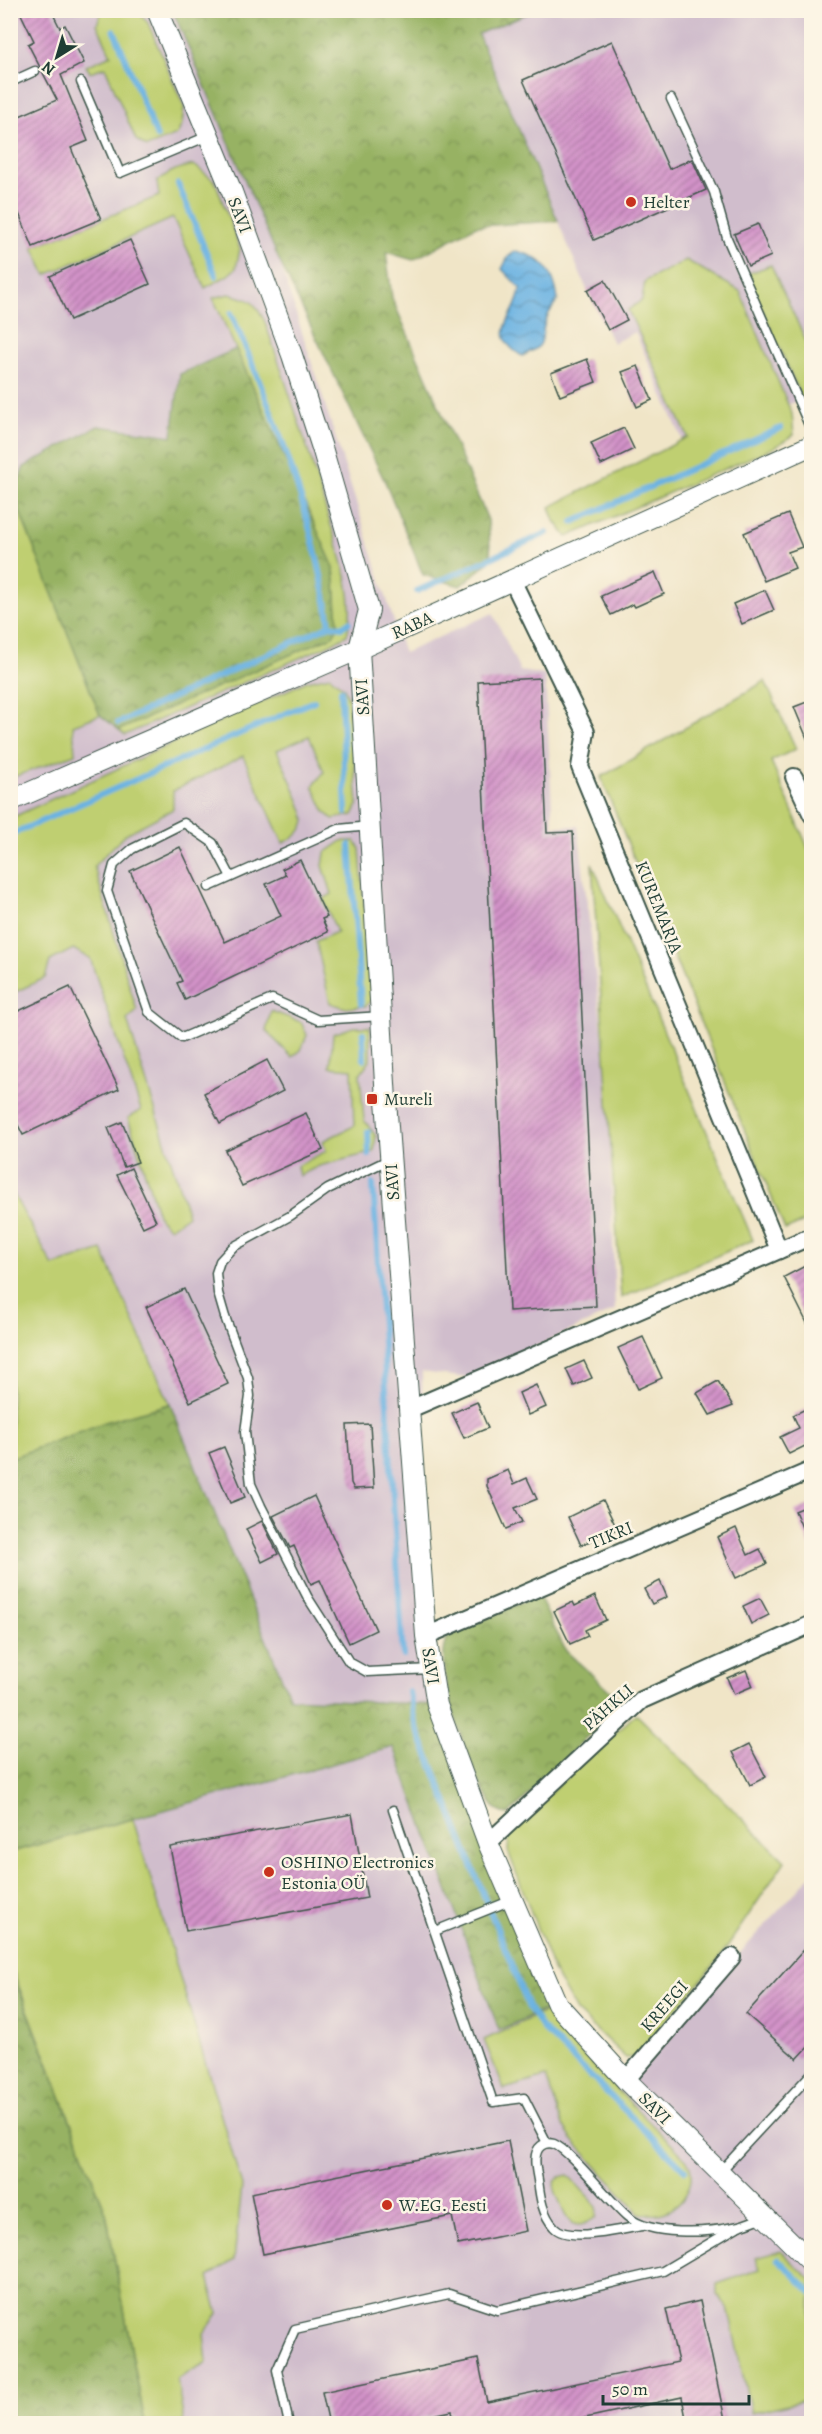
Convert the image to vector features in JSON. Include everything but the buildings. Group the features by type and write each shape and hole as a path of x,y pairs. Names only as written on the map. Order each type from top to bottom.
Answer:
{"street":[{"name":"SAVI","path":"157,10 209,136 263,277 323,451 369,610 359,649 391,1159 426,1636 437,1705 488,1843 505,1903 557,2004 626,2080 812,2263"},
{"name":"RABA","path":"10,801 359,649 812,445"},
{"name":"KUREMARJA","path":"512,580 586,732 580,767 779,1250"},
{"path":"794,777 812,815"},
{"path":"410,1409 812,1236"},
{"name":"TIKRI","path":"426,1636 812,1470"},
{"name":"PÄHKLI","path":"488,1843 642,1700 812,1624"},
{"name":"KREEGI","path":"626,2080 732,1957"}],"lane":[{"path":"10,85 11,82 35,71"},
{"path":"81,82 120,173 209,136"},
{"path":"671,99 714,192 727,238 812,432"},
{"path":"231,877 213,843 184,823 132,849 114,865 107,891 149,1012 182,1038 272,999 318,1020 382,1016"},
{"path":"209,887 339,829 370,826"},
{"path":"391,1159 328,1189 290,1216 233,1247 220,1261 216,1273 218,1293 225,1317 248,1378 250,1396 245,1432 251,1484 308,1598 349,1662 367,1672 432,1669"},
{"path":"393,1810 494,2102 524,2098 547,2143"},
{"path":"435,1931 505,1903"},
{"path":"720,2172 812,2073"},
{"path":"642,2226 612,2203 556,2145 547,2143 540,2147 535,2156 543,2207 554,2228 563,2233 584,2235 642,2226 670,2230 710,2231 737,2227"},
{"path":"290,2424 277,2370 295,2330 449,2294 497,2310 663,2271 737,2227 765,2217"}],"shaded area":[{"path":"11,11 173,11 279,260 404,653 493,613 520,671 545,675 553,826 578,826 608,1081 615,1310 467,1378 422,1372 426,1636 437,1705 290,1698 170,1404 108,1421 11,1458"},
{"path":"533,11 811,11 811,394 688,452 635,332 613,343 587,290 478,34"},
{"path":"394,1747 499,2030 557,2004 630,2074 811,1875 811,2423 145,2423 106,2213 11,1966 11,1852"}],"green space":[{"path":"138,11 148,23 184,107 182,124 177,135 147,147 136,140 105,67 90,72 86,66 111,55 97,24 101,13"},
{"path":"173,11 533,11 478,34 558,221 476,226 413,260 386,252 392,298 488,520 491,560 460,586 423,575 387,486 279,260"},
{"path":"194,165 215,181 240,249 236,268 227,276 205,288 173,218 46,275 33,247 159,196 157,182 161,178 174,170"},
{"path":"686,260 740,291 792,414 794,435 773,448 567,537 555,521 550,507 688,437 628,310 642,300 645,281"},
{"path":"771,265 811,352 811,420 747,274"},
{"path":"229,294 252,302 265,322 341,556 350,604 347,635 125,735 119,730 332,636 338,627 334,568 213,298"},
{"path":"236,349 334,568 338,627 333,636 119,730 100,715 13,495 24,467 98,426 172,436 180,374"},
{"path":"11,488 100,715 73,725 75,754 11,778"},
{"path":"330,676 344,688 349,699 358,805 353,815 333,819 325,812 313,786 324,772 309,736 277,750 298,797 305,820 302,829 290,840 283,843 243,756 173,791 173,809 126,834 94,866 137,1011 127,1020 188,1215 170,1228 159,1218 128,1118 141,1110 90,958 73,949 50,961 45,978 11,994 11,818 307,681"},
{"path":"765,681 796,749 771,761 811,855 811,1219 785,1230 601,777"},
{"path":"342,841 355,841 360,849 371,1000 366,1006 346,1008 330,1003 316,941 337,932 323,899 332,894 323,866 325,853"},
{"path":"592,863 753,1240 621,1298"},
{"path":"271,1011 301,1022 307,1035 301,1050 292,1057 266,1031"},
{"path":"353,1027 370,1027 370,1060 360,1074 364,1120 376,1136 374,1152 319,1166 299,1176 297,1166 326,1151 323,1141 354,1126 352,1069 330,1067 333,1034"},
{"path":"11,1190 53,1266 102,1250 170,1404 108,1421 11,1458"},
{"path":"170,1404 290,1698 437,1705 557,2004 499,2030 394,1747 11,1852 11,1458 108,1421"},
{"path":"538,1595 566,1651 622,1702 508,1815 497,1810 489,1799 473,1766 458,1726 448,1689 444,1651 448,1636"},
{"path":"636,1714 785,1861 716,1963 635,2057 626,2058 576,2011 553,1970 508,1851 509,1837 516,1824"},
{"path":"133,1819 242,2186 234,2260 208,2277 218,2313 204,2334 207,2362 177,2379 184,2423 145,2423 106,2213 11,1966 11,1852"},
{"path":"10,1966 106,2213 145,2423 11,2423"},
{"path":"548,2010 585,2057 687,2160 691,2176 690,2184 678,2205 671,2210 657,2214 639,2213 571,2138 563,2126 546,2077 504,2089 484,2040"},
{"path":"568,2175 597,2206 596,2217 582,2225 576,2225 568,2220 555,2191 556,2179"},
{"path":"781,2251 811,2280 811,2411 809,2399 751,2413 728,2307 717,2295 717,2284 760,2269 756,2258"}],"water":[{"path":"516,251 534,257 546,267 554,281 558,299 547,317 540,345 522,356 511,348 504,332 515,308 520,288 502,269 508,257"}],"waterway":[{"path":"114,30 157,137"},
{"path":"178,184 216,276"},
{"path":"231,313 291,466 314,545 330,625"},
{"path":"573,522 781,428"},
{"path":"417,591 547,533"},
{"path":"118,723 330,625 342,627 349,622"},
{"path":"341,690 346,813"},
{"path":"10,835 314,701"},
{"path":"350,845 361,1004"},
{"path":"363,1033 364,1059"},
{"path":"368,1132 369,1155"},
{"path":"373,1184 403,1656"},
{"path":"409,1692 415,1723 528,2006 541,2027 685,2170"},
{"path":"778,2259 812,2293"}],"place":[{"name":"Helter","path":"631,202"},
{"name":"Mureli","path":"372,1099"},
{"name":"OSHINO Electronics Estonia OÜ","path":"269,1872"},
{"name":"W.EG. Eesti","path":"387,2205"}]}
